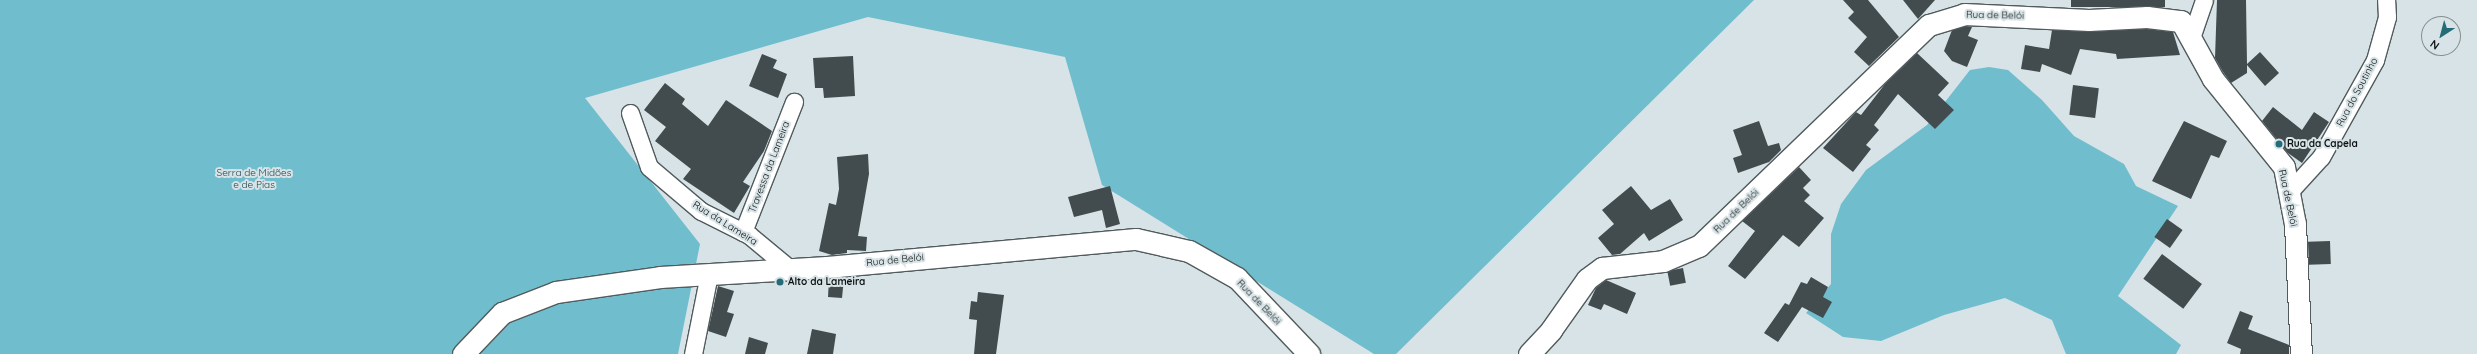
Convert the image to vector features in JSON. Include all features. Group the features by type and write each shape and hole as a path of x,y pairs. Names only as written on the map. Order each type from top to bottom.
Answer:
{"street":[{"path":"2191,38 2204,0"},
{"name":"Rua do Soutinho","path":"2289,192 2321,157 2375,60 2387,17 2386,0"},
{"name":"Rua de Belói","path":"1529,354 1551,330 1587,279 1602,268 1663,261 1699,246 1929,25 1964,14 2089,20 2147,17 2181,21 2213,79 2284,167 2296,224 2301,354"},
{"name":"Travessa da Lameira","path":"743,232 794,102"},
{"name":"Rua da Lameira","path":"630,113 649,167 701,211 743,232 790,269"},
{"name":"Rua de Belói","path":"463,354 502,313 556,292 709,274 790,269 1136,239 1189,251 1237,278 1309,354"},
{"path":"693,354 709,274"}],"green space":[{"name":"Serra de Midões e de Pias","path":"0,0 1754,0 1396,354 1374,354 1102,185 1065,57 868,17 585,98 700,244 678,354 0,354"},
{"path":"1989,67 2008,70 2042,100 2074,136 2124,164 2136,186 2178,206 2118,296 2181,345 2176,354 2066,354 2052,320 2005,298 1944,315 1881,341 1843,337 1806,313 1831,284 1831,234 1841,204 1866,170 1927,125 1970,70"}],"building":[{"path":"1843,0 1868,0 1899,37 1869,66 1854,52 1867,37 1848,18 1854,12"},
{"path":"1903,0 1935,0 1918,19"},
{"path":"2071,0 2165,0 2165,7 2071,7"},
{"path":"2217,0 2246,0 2247,64 2260,52 2279,73 2265,86 2247,65 2247,73 2231,83 2215,58"},
{"path":"1966,26 1972,27 1968,36 1978,40 1967,67 1952,61 1944,51 1952,30"},
{"path":"2147,29 2173,32 2180,55 2117,59 2116,54 2080,49 2071,75 2042,64 2040,72 2021,69 2025,45 2049,49 2052,30"},
{"path":"1917,53 1949,83 1938,95 1954,110 1935,129 1898,94 1874,125 1879,130 1866,145 1871,149 1853,172 1823,148 1856,112 1861,115 1885,84"},
{"path":"762,54 777,60 773,68 787,74 778,98 749,86"},
{"path":"853,56 855,96 824,98 823,88 815,88 813,58"},
{"path":"665,83 685,99 682,104 708,126 726,100 772,131 764,151 743,182 750,186 734,213 683,179 691,169 655,141 666,127 644,110"},
{"path":"2073,85 2099,88 2095,118 2069,115"},
{"path":"2273,107 2302,130 2314,112 2329,122 2302,163 2288,153 2262,121"},
{"path":"1759,121 1768,146 1779,143 1781,150 1769,162 1738,173 1733,158 1742,155 1733,130"},
{"path":"2184,121 2227,141 2219,158 2211,155 2191,199 2152,181"},
{"path":"868,154 869,174 858,236 867,237 866,251 847,250 847,253 832,255 819,251 829,203 836,205 839,189 837,157"},
{"path":"1799,167 1811,180 1803,188 1810,195 1804,201 1824,218 1799,247 1783,235 1745,279 1728,266 1755,231 1742,221"},
{"path":"1110,186 1120,224 1106,228 1102,210 1074,217 1068,197"},
{"path":"1631,186 1651,210 1670,199 1683,220 1649,241 1644,233 1620,254 1612,255 1598,238 1614,224 1602,210"},
{"path":"2167,219 2183,230 2170,248 2154,237"},
{"path":"2330,241 2331,264 2309,265 2308,242"},
{"path":"2162,254 2202,284 2183,309 2143,279"},
{"path":"1683,268 1686,283 1670,286 1667,271"},
{"path":"1811,277 1828,287 1823,297 1832,302 1823,318 1802,307 1778,342 1764,333 1785,303 1789,305 1801,282 1807,284"},
{"path":"844,278 842,298 828,297 829,279"},
{"path":"1606,280 1636,293 1627,314 1604,304 1601,310 1588,305 1596,288"},
{"path":"718,286 734,291 727,312 734,314 726,337 708,331"},
{"path":"978,292 1004,295 996,354 974,354 977,320 969,319 971,301 977,302"},
{"path":"2240,311 2253,316 2248,329 2289,345 2289,354 2240,354 2241,349 2227,343"},
{"path":"812,329 836,334 833,354 807,354"},
{"path":"749,337 768,343 765,354 745,354"}],"place":[{"name":"Rua da Capela","path":"2279,144"},
{"name":"Alto da Lameira","path":"780,282"}]}
